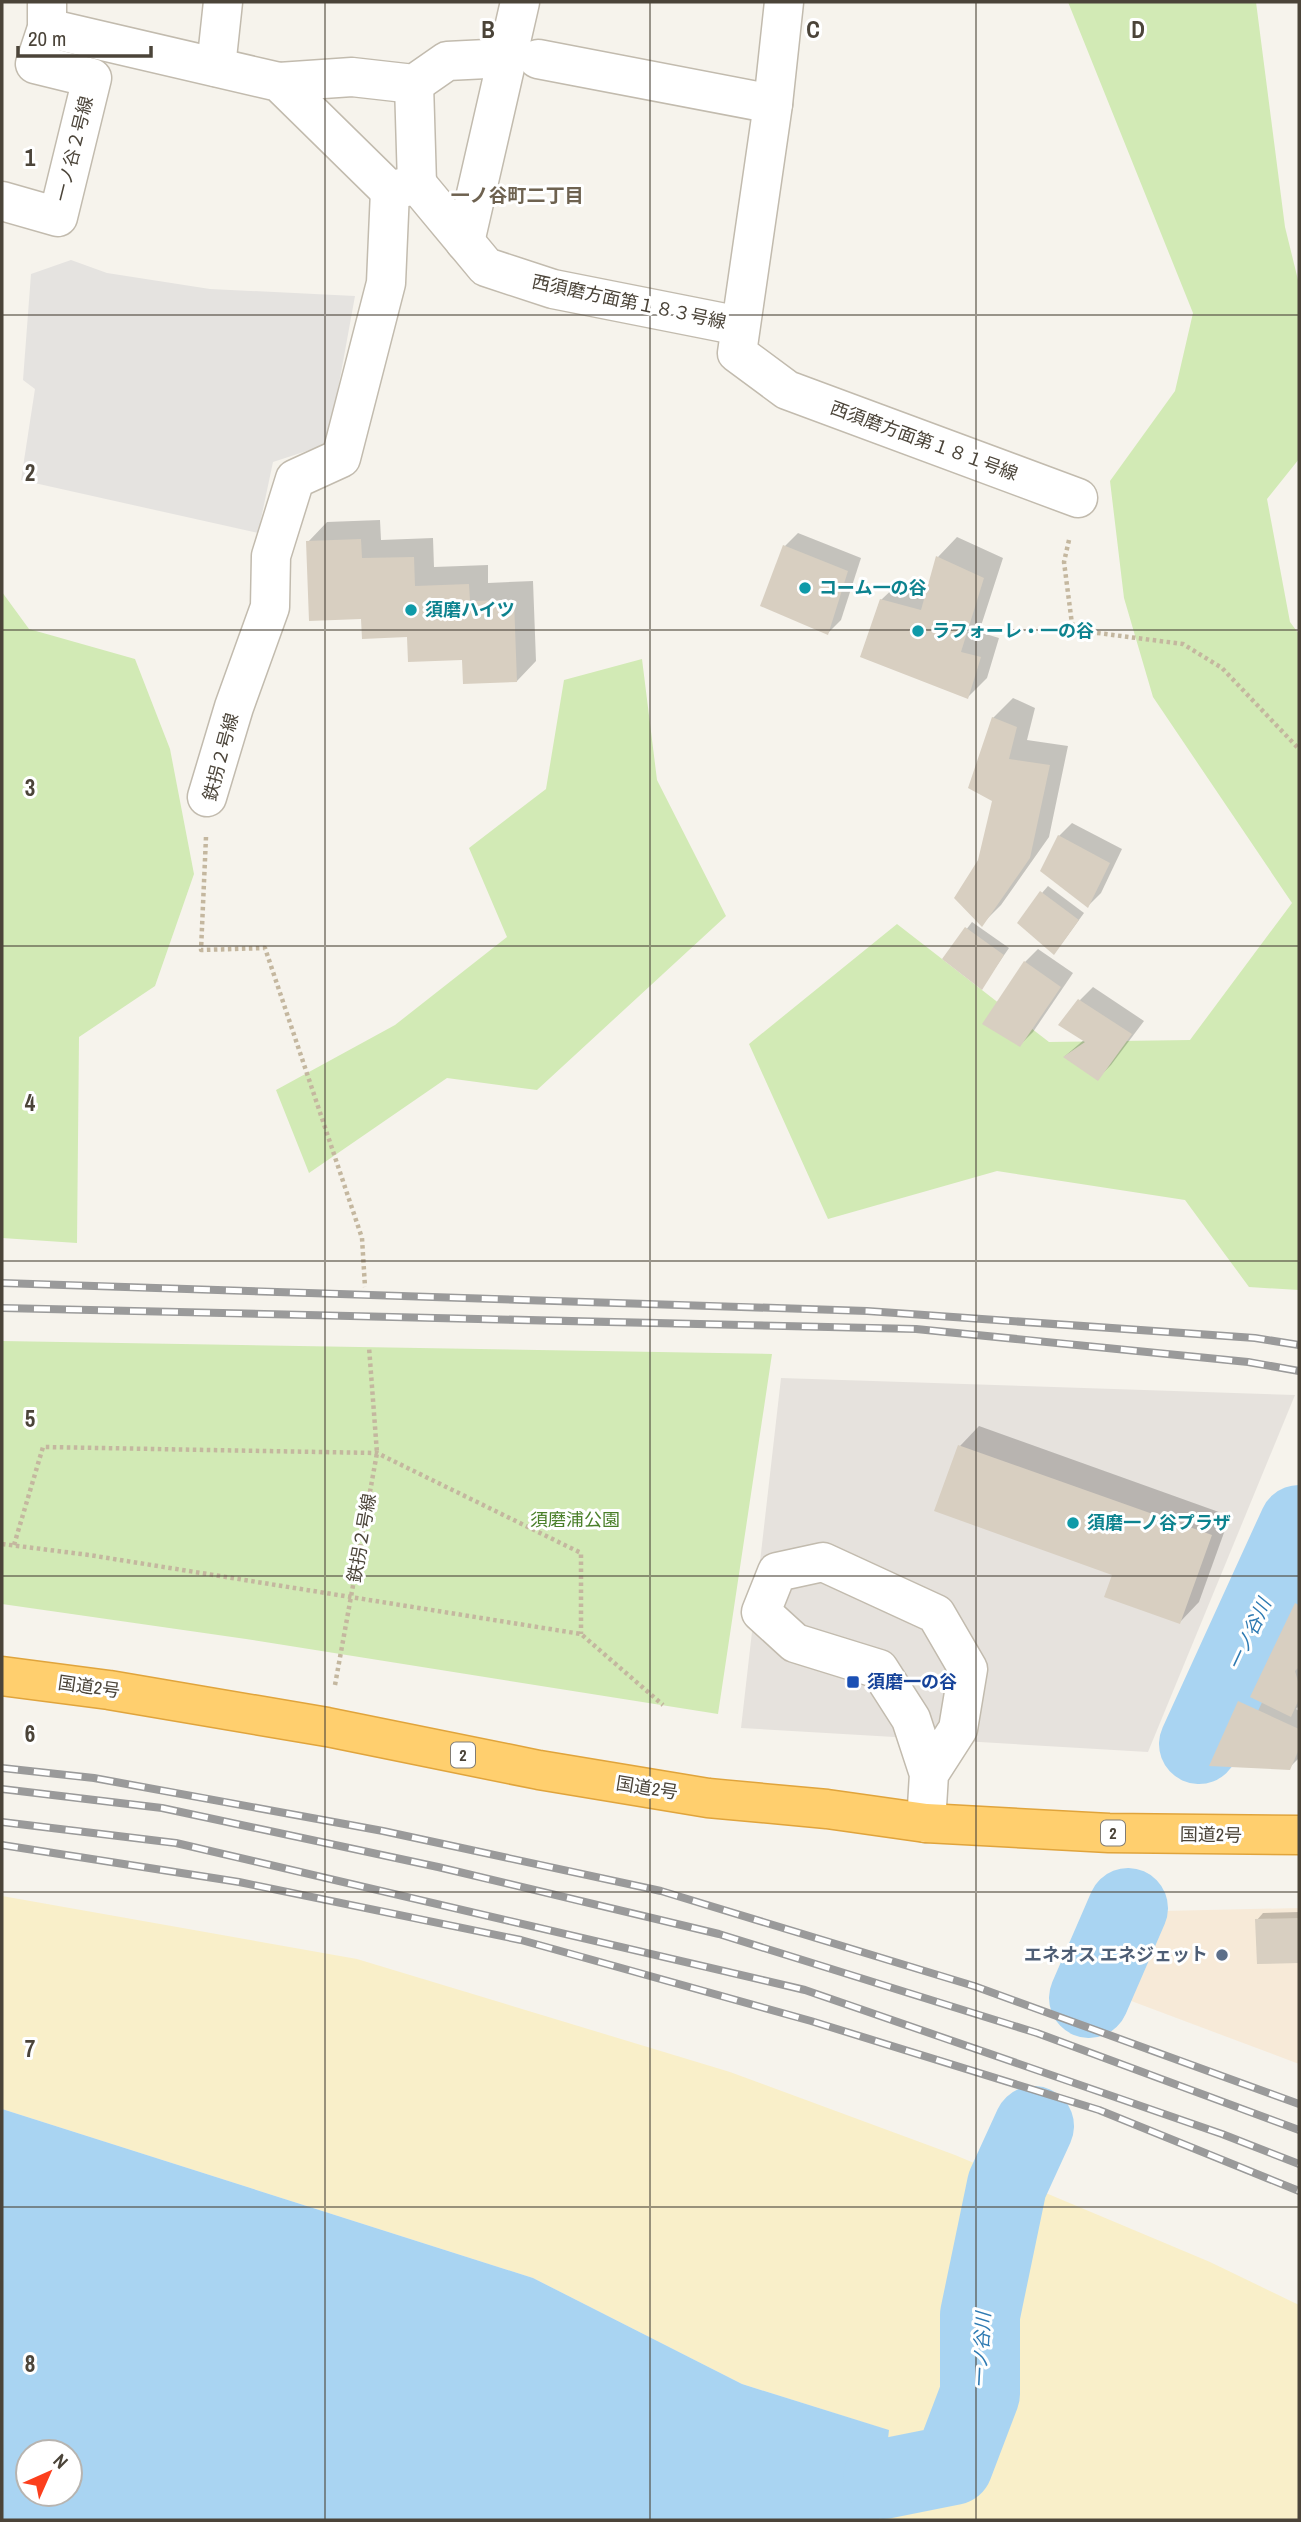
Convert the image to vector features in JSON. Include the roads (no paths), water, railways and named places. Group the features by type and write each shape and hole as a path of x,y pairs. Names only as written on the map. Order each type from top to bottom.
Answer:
{"highway":[{"name":"国道2号","path":"2,1676 110,1690 327,1727 539,1770 708,1798 827,1809 926,1823 1109,1833 1299,1835"}],"street":[{"path":"216,67 223,2"},
{"path":"465,242 522,59 520,2"},
{"name":"西須磨方面第１８１号線","path":"784,2 773,104 737,353 787,390 1078,498"},
{"path":"47,15 216,67 279,82 352,77 414,85 447,61 522,59 773,104"},
{"name":"一ノ谷２号線","path":"2,201 58,217 92,78 35,64 47,15"},
{"name":"西須磨方面第１８３号線","path":"279,82 465,242 486,267 553,289 740,326"},
{"path":"403,188 414,85"},
{"name":"鉄拐２号線","path":"207,797 234,707 270,607 271,556 295,479 341,458 386,283 403,188"},
{"path":"926,1823 929,1774 911,1719 879,1669 795,1643 761,1612 776,1572 823,1562 936,1614 968,1670 958,1729 929,1774"}],"water":[{"path":"2,2109 533,2278 742,2384 889,2430 879,2520 2,2520"}],"waterway":[{"name":"一ノ谷川","path":"1199,1744 1299,1525"},
{"name":"一ノ谷川","path":"1089,1998 1128,1908"},
{"name":"一ノ谷川","path":"883,2479 953,2465 980,2394 980,2315 1007,2185 1034,2126"}],"railway":[{"path":"2,1283 867,1311 1255,1338 1299,1345"},
{"path":"2,1308 916,1329 1248,1362 1299,1371"},
{"path":"2,1768 94,1778 383,1831 661,1891 974,1986 1299,2104"},
{"path":"2,1789 162,1808 438,1867 719,1934 1037,2033 1299,2130"},
{"path":"2,1822 176,1843 805,1990 1222,2134 1299,2164"},
{"path":"2,1845 239,1882 521,1940 811,2021 1099,2110 1299,2191"}],"place":[{"name":"コーム一の谷","path":"805,588"},
{"name":"須磨ハイツ","path":"411,610"},
{"name":"ラフォーレ・一の谷","path":"918,631"},
{"name":"須磨一ノ谷プラザ","path":"1073,1523"},
{"name":"須磨一の谷","path":"853,1682"},
{"name":"エネオス エネジェット","path":"1222,1955"}],"district":[{"name":"一ノ谷町二丁目","path":"517,195"}],"park label":[{"name":"須磨浦公園","path":"575,1520"}]}
